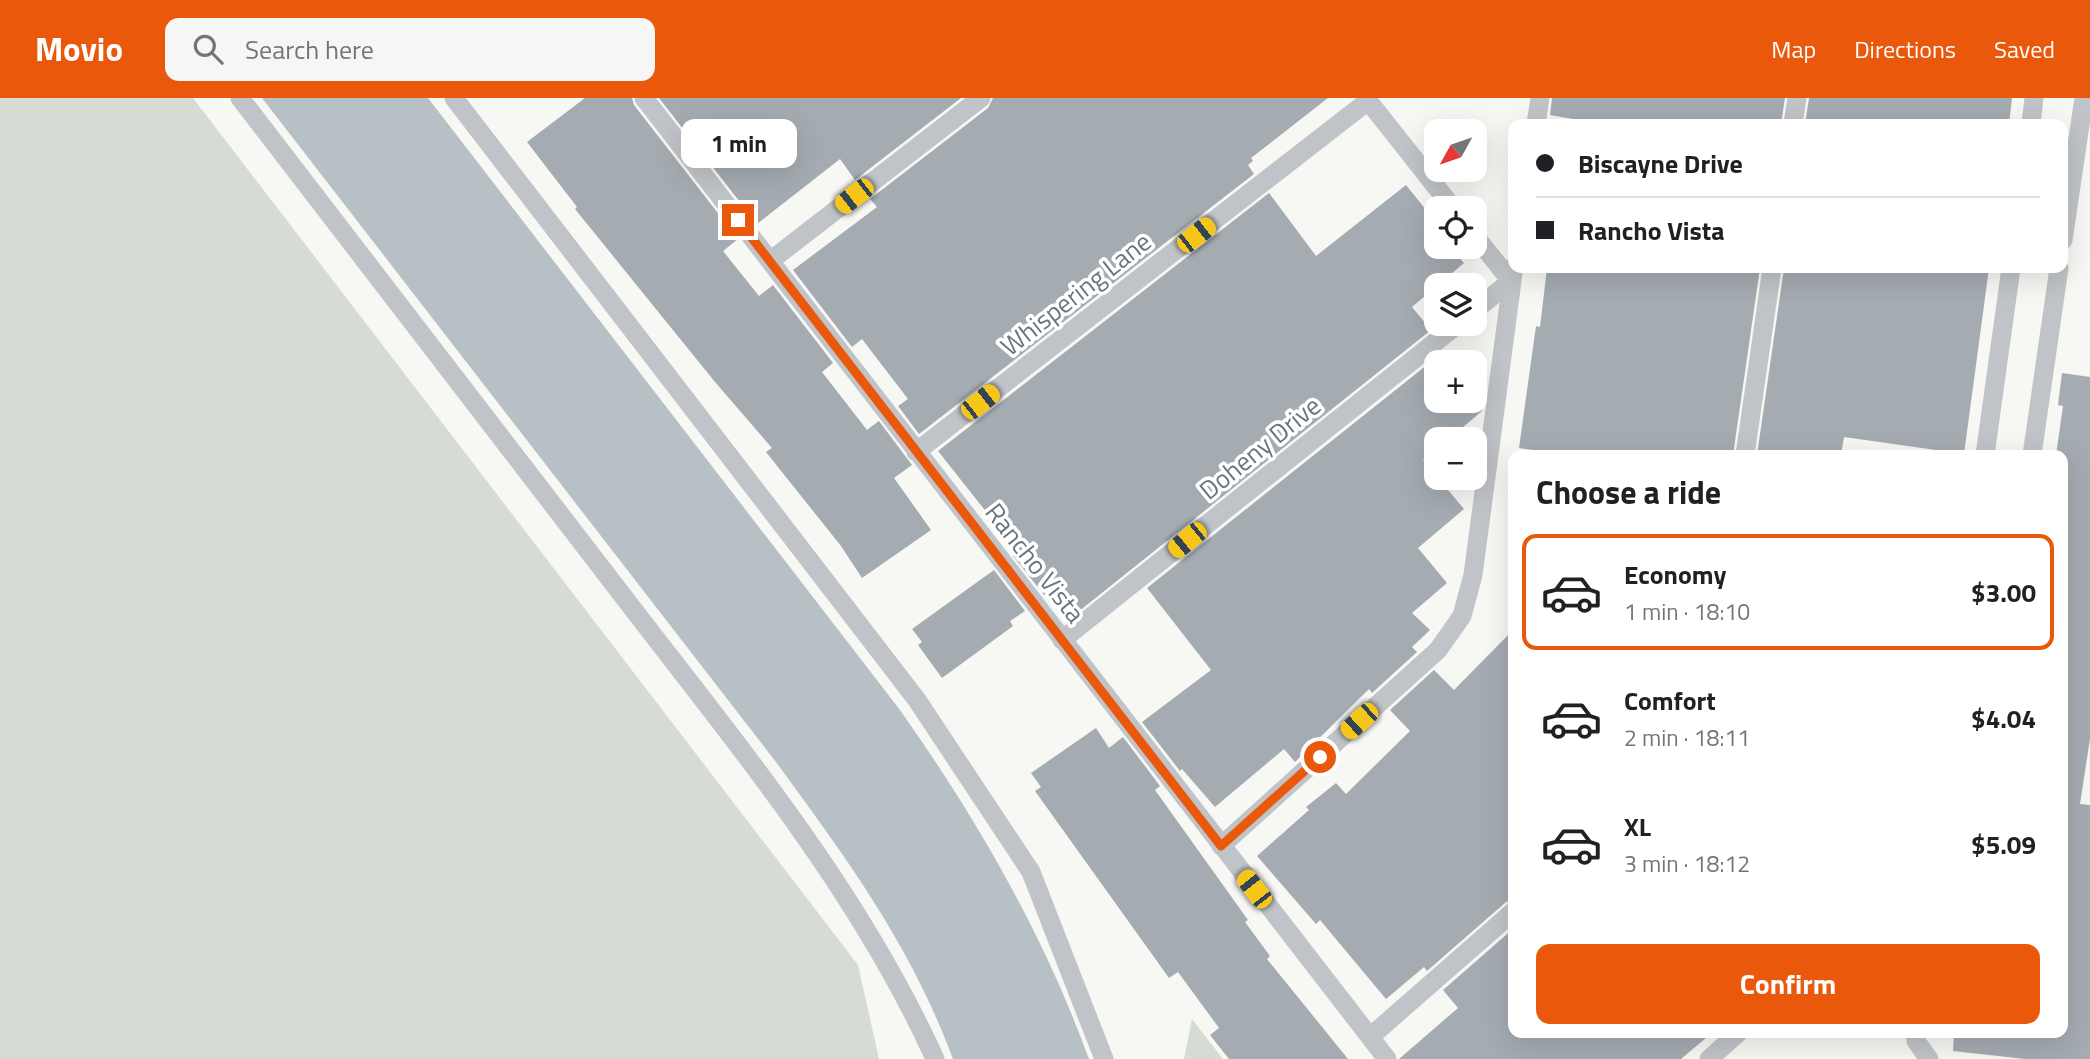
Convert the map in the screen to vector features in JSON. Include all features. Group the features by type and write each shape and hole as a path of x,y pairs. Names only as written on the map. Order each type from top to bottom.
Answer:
{"lane":[{"path":"240,98 720,722 826,865 890,968 935,1059"},
{"path":"454,98 917,700 1031,872 1104,1059"},
{"name":"Rancho Vista","path":"644,98 1387,1059"},
{"path":"769,261 981,98"},
{"path":"1537,119 1540,98"},
{"path":"1794,119 1797,98"},
{"path":"2032,119 2034,98"},
{"path":"2068,206 2084,98"},
{"path":"1367,99 1444,196"},
{"name":"Whispering Lane","path":"916,452 1367,99"},
{"path":"1487,248 1508,268"},
{"path":"1487,298 1513,273"},
{"path":"1221,846 1438,650 1462,616 1473,575 1513,273"},
{"path":"1746,450 1771,273"},
{"path":"1986,450 2010,273"},
{"path":"2033,450 2058,273"},
{"name":"Doheny Drive","path":"1062,640 1443,336"},
{"path":"1370,1037 1508,916"},
{"path":"1715,1056 1732,1038"},
{"path":"1916,1038 1929,1059"}],"shaded area":[{"path":"0,98 193,98 858,965 879,1059 0,1059"},
{"path":"262,98 428,98 900,710 956,793 1006,878 1051,967 1089,1059 953,1059 918,979 898,942 854,871 805,802"},
{"path":"1192,1019 1223,1059 1184,1059"}],"building":[{"path":"585,98 632,98 634,105 738,239 723,251 759,296 773,285 833,363 822,372 867,430 879,421 912,465 894,478 931,530 862,578 841,546 766,452 772,448 575,209 577,207 527,142"},
{"path":"659,98 961,98 855,180 840,159 757,224"},
{"path":"993,98 1328,98 1251,158 1253,161 1248,165 1254,174 919,434 898,406 908,399 862,339 852,347 793,270 877,207 870,199 988,108"},
{"path":"1552,98 1785,98 1782,119 1573,119 1550,115"},
{"path":"1809,98 2012,98 2010,119 1806,119"},
{"path":"1406,185 1424,207 1424,259 1460,259 1464,263 1452,273 1424,273 1424,297 1412,307 1424,322 1424,336 1078,612 1059,586 1045,596 1013,556 1018,552 938,451 1269,193 1316,256"},
{"path":"1546,273 1759,273 1734,450 1519,448 1536,326 1540,327"},
{"path":"1783,273 1988,273 1965,450 1936,450 1844,437 1842,450 1758,450"},
{"path":"1424,367 1424,413 1480,413 1463,427 1424,427 1424,490 1448,490 1464,509 1418,548 1447,583 1412,613 1430,630 1412,647 1417,652 1372,693 1369,689 1295,762 1284,749 1215,807 1182,769 1180,771 1142,722 1211,670 1147,588"},
{"path":"2062,373 2090,377 2090,739 2080,804 2090,805 2090,1059 2025,1059 1953,1051 1954,1038 2068,1038 2068,450 2057,450 2063,406 2058,405"},
{"path":"994,570 1025,611 1010,621 1013,626 942,678 918,645 922,642 912,629"},
{"path":"1508,635 1508,901 1427,971 1424,967 1386,999 1320,920 1316,924 1257,856 1309,810 1306,807 1336,783 1346,794 1410,731 1390,710 1434,670 1454,690"},
{"path":"1096,728 1109,748 1123,737 1160,786 1155,790 1248,920 1245,922 1270,956 1267,959 1348,1059 1229,1059 1210,1035 1219,1028 1178,972 1169,978 1035,791 1041,787 1031,773"},
{"path":"1508,933 1508,1038 1706,1038 1681,1059 1399,1059 1458,1008 1443,990"}],"route":[{"path":"738,220 1221,846 1320,757"}]}
